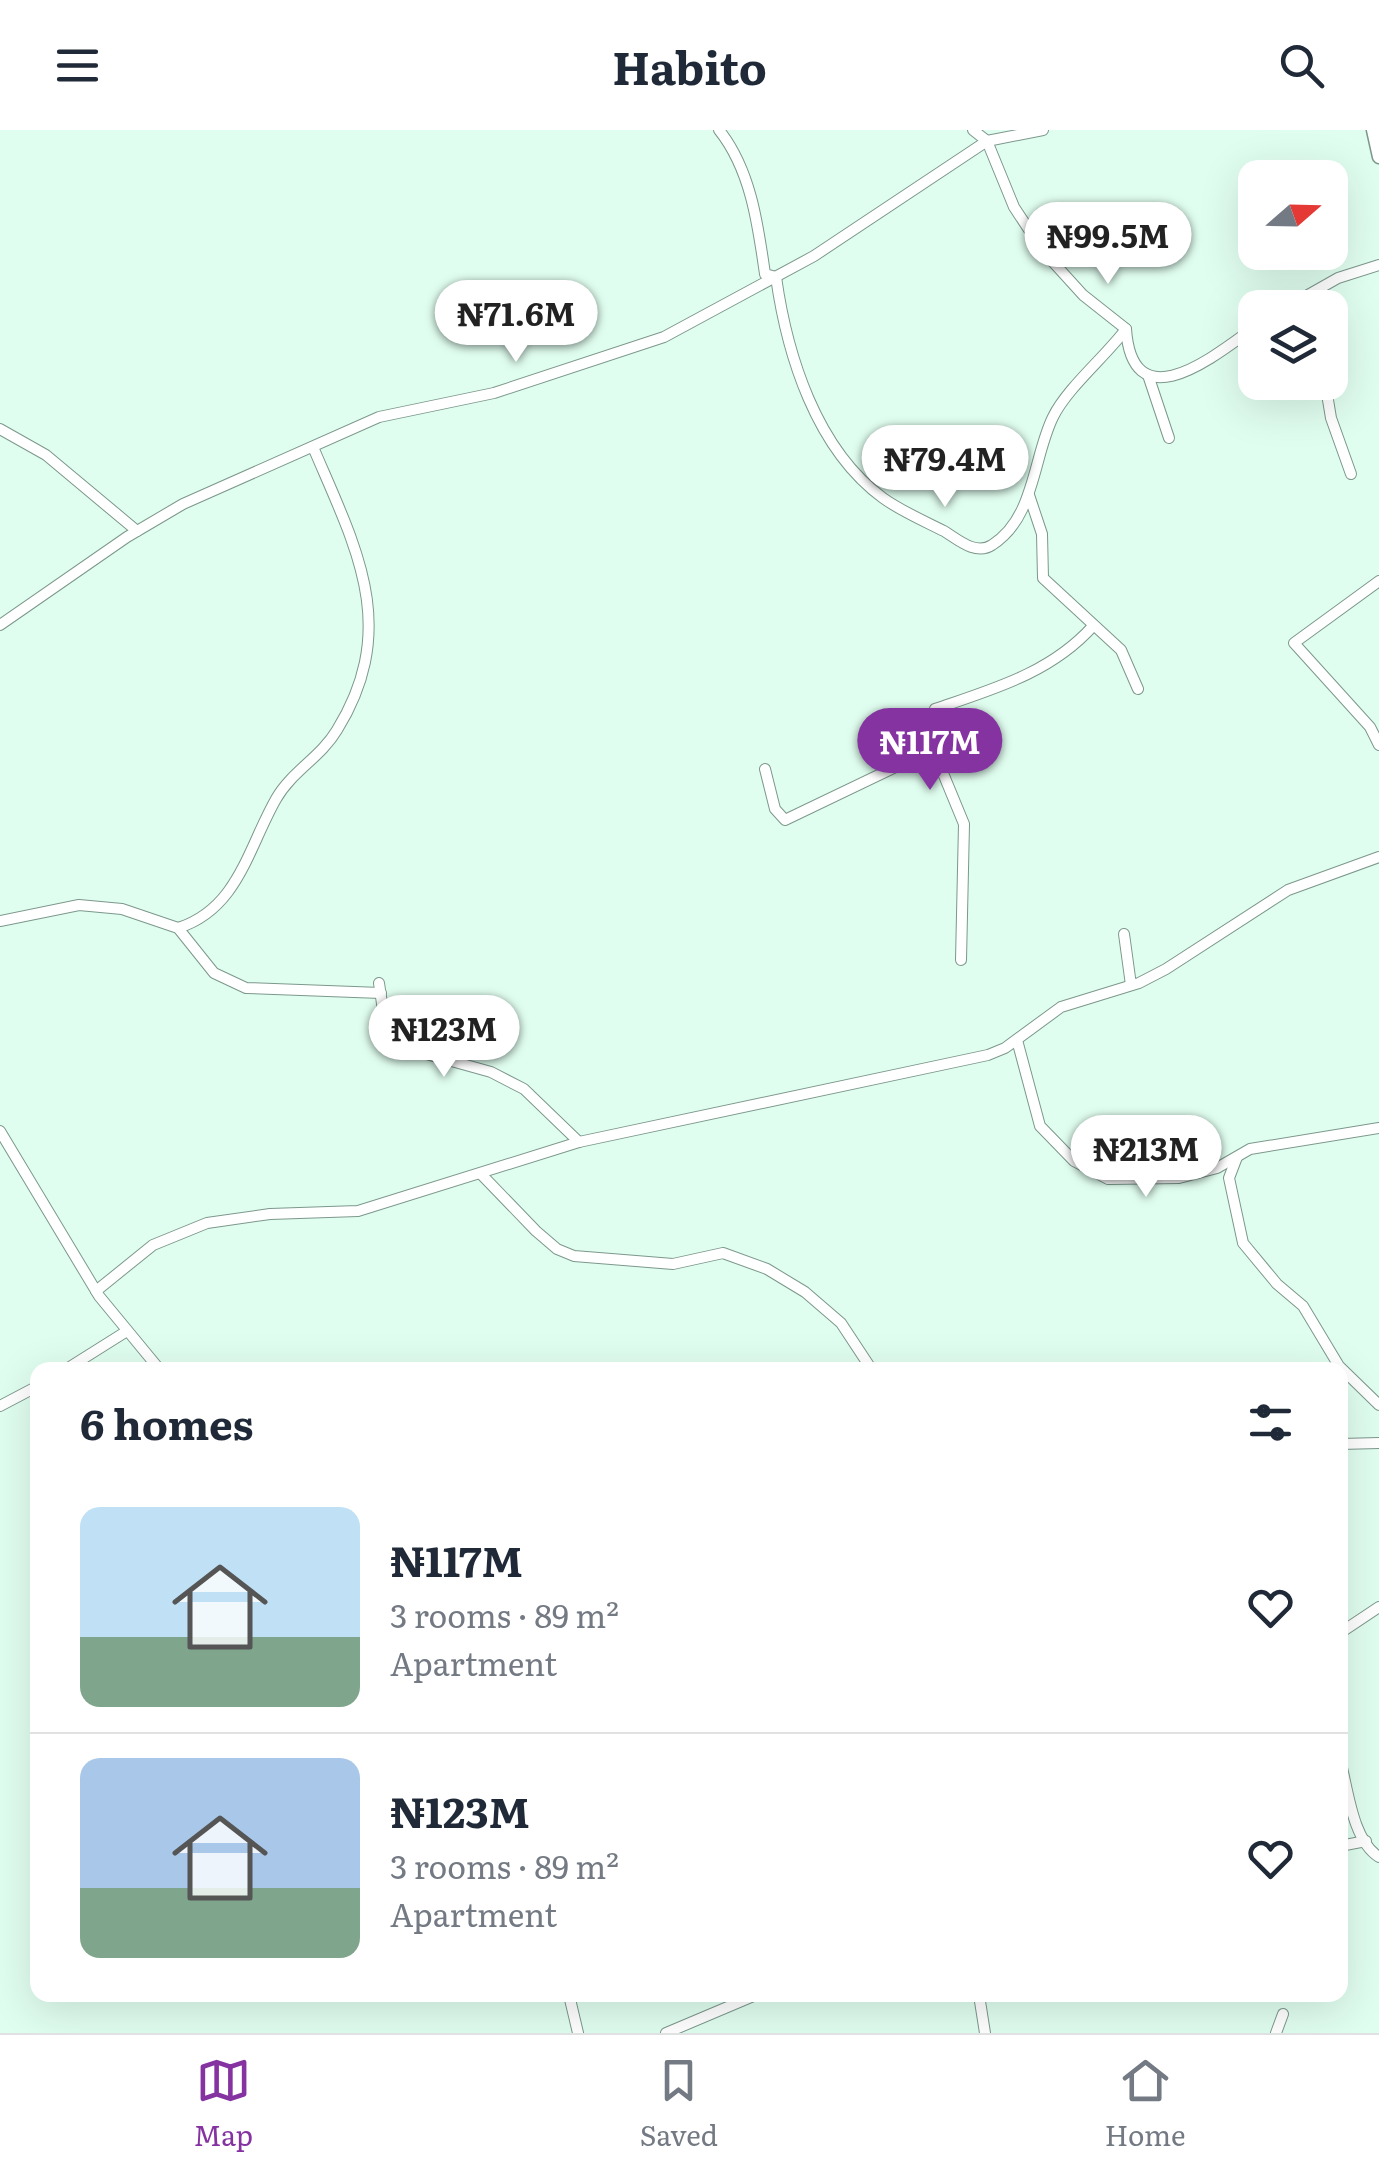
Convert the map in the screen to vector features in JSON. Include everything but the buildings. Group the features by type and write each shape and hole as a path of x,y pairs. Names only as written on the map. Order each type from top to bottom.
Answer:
{"street":[{"path":"719,130 732,149 752,202 766,274 776,276"},
{"path":"973,130 987,141 1014,207 1043,251 1083,295 1126,328 1127,342 1148,375 1168,438"},
{"path":"0,625 183,504 379,417 494,393 664,336 886,212 987,141 1043,130"},
{"path":"1373,130 1379,157"},
{"path":"1322,290 1358,269 1379,265"},
{"path":"776,276 784,337 801,383 852,467 882,498 972,548 985,548 1009,528 1029,495 1053,416 1126,328"},
{"path":"1148,375 1168,379 1182,374 1238,338"},
{"path":"1328,400 1352,474"},
{"path":"0,429 46,455 137,531"},
{"path":"178,928 210,916 220,904 256,848 278,794 336,733 367,652 366,578 313,447"},
{"path":"1029,495 1042,534 1043,578 1121,650 1138,689"},
{"path":"1379,581 1294,642 1370,726 1379,746"},
{"path":"961,960 964,824 933,749 936,709 1039,670 1093,626"},
{"path":"765,769 775,809 785,820 933,749"},
{"path":"96,1291 153,1245 207,1224 270,1214 358,1211 578,1142 880,1081 934,1063 988,1055 1017,1040 1061,1007 1130,986 1166,968 1288,890 1379,857"},
{"path":"0,921 79,905 122,909 178,928 214,973 246,988 380,988 386,1031 394,1045 491,1072 524,1089 578,1142"},
{"path":"1124,934 1130,986"},
{"path":"1017,1040 1040,1126 1074,1161 1108,1179 1128,1181 1178,1178 1231,1167"},
{"path":"1217,1168 1238,1156 1278,1144 1379,1128"},
{"path":"0,1132 96,1291 146,1362"},
{"path":"1238,1156 1231,1167 1234,1211 1243,1243 1266,1272 1304,1306 1337,1362"},
{"path":"481,1174 536,1232 557,1250 574,1256 673,1264 723,1252 768,1268 805,1292 841,1323 867,1362"},
{"path":"77,1362 126,1331"},
{"path":"1348,1375 1379,1406"},
{"path":"0,1406 30,1390"},
{"path":"1348,1444 1379,1443"},
{"path":"1348,1628 1379,1607"},
{"path":"1348,1785 1366,1841 1379,1857"},
{"path":"1348,1844 1366,1841"},
{"path":"571,2002 578,2033"},
{"path":"668,2033 740,2002"},
{"path":"980,2002 985,2033"},
{"path":"1276,2033 1284,2014"}]}
